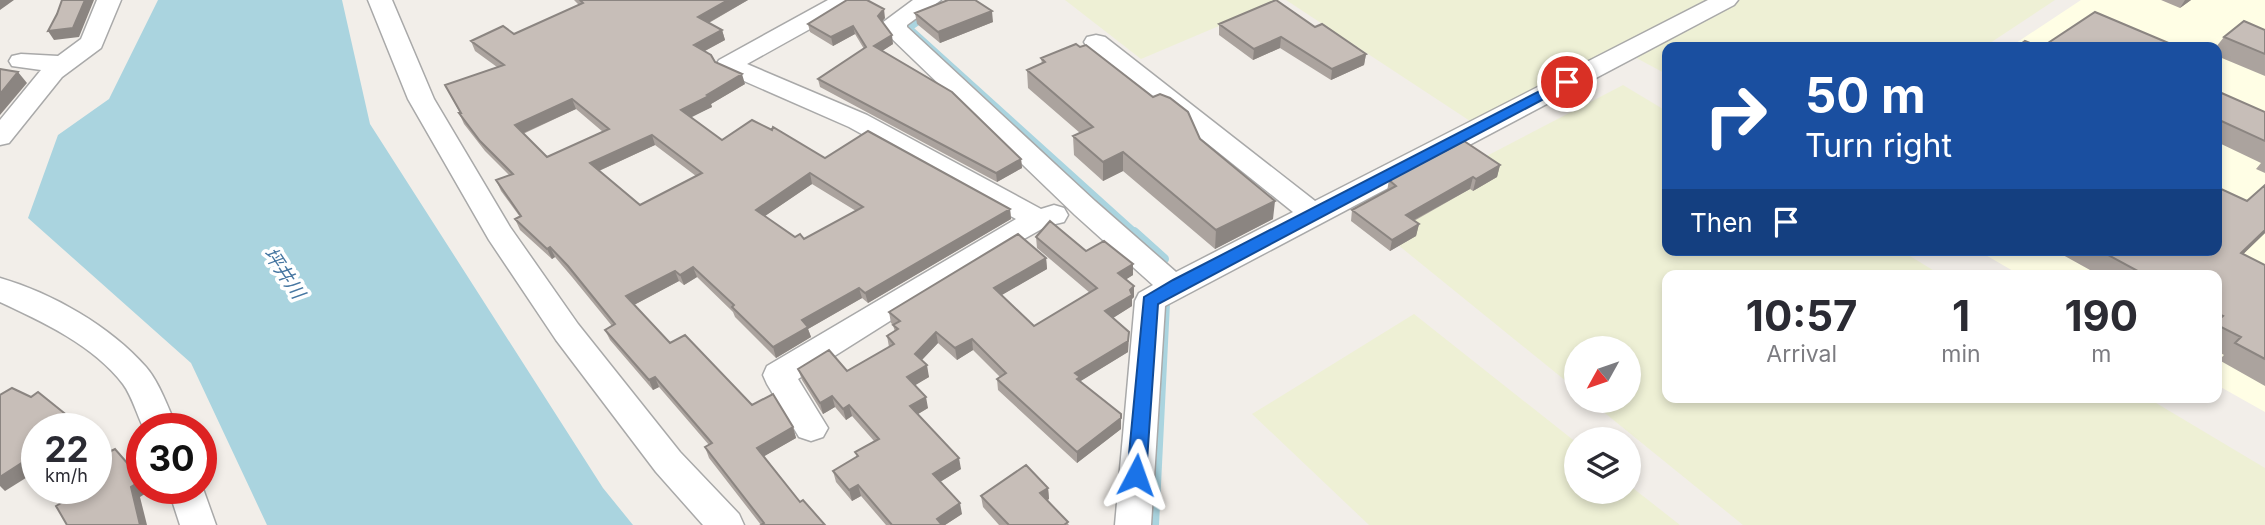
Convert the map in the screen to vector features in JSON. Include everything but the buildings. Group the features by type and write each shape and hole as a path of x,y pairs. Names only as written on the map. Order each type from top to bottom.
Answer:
{"street":[{"path":"0,136 62,64 92,43 109,0"},
{"path":"380,0 421,99 499,233 567,332 668,462 726,525"},
{"path":"845,0 728,65 858,121 1038,219"},
{"path":"929,0 894,23 896,30 1085,208 1174,287"},
{"path":"1133,525 1150,301 1726,0"},
{"path":"1096,42 1315,215"},
{"path":"21,61 62,64"},
{"path":"811,428 779,375 975,254 1038,219 1085,208"},
{"path":"0,289 66,320 111,353 136,377 153,413"},
{"path":"191,504 198,525"}],"shaded area":[{"path":"1065,0 1280,0 1141,59"},
{"path":"1286,0 2055,0 1992,42 1662,42 1662,72 1616,47 1470,121"},
{"path":"2081,0 2265,0 2265,412 2222,388 2222,270 2011,270 1987,256 2222,256 2222,42 2018,42"},
{"path":"1623,85 1662,108 1662,256 1910,256 1933,270 1662,270 1662,403 2156,403 2265,468 2265,525 1743,525 1641,442 1641,427 1622,427 1605,413 1642,413 1642,336 1564,336 1564,379 1366,219"},
{"path":"1414,314 1564,433 1564,504 1641,504 1641,494 1680,525 1369,525 1252,414"}],"water":[{"name":"坪井川","path":"158,0 342,0 370,124 603,488 633,525 267,525 217,418 217,413 214,413 191,363 28,218 58,135 109,99"}],"waterway":[{"path":"925,16 908,28 1136,234"},
{"path":"1134,232 1164,259"},
{"path":"1154,525 1165,303"}],"route":[{"path":"1136,475 1150,301 1567,82"}]}
